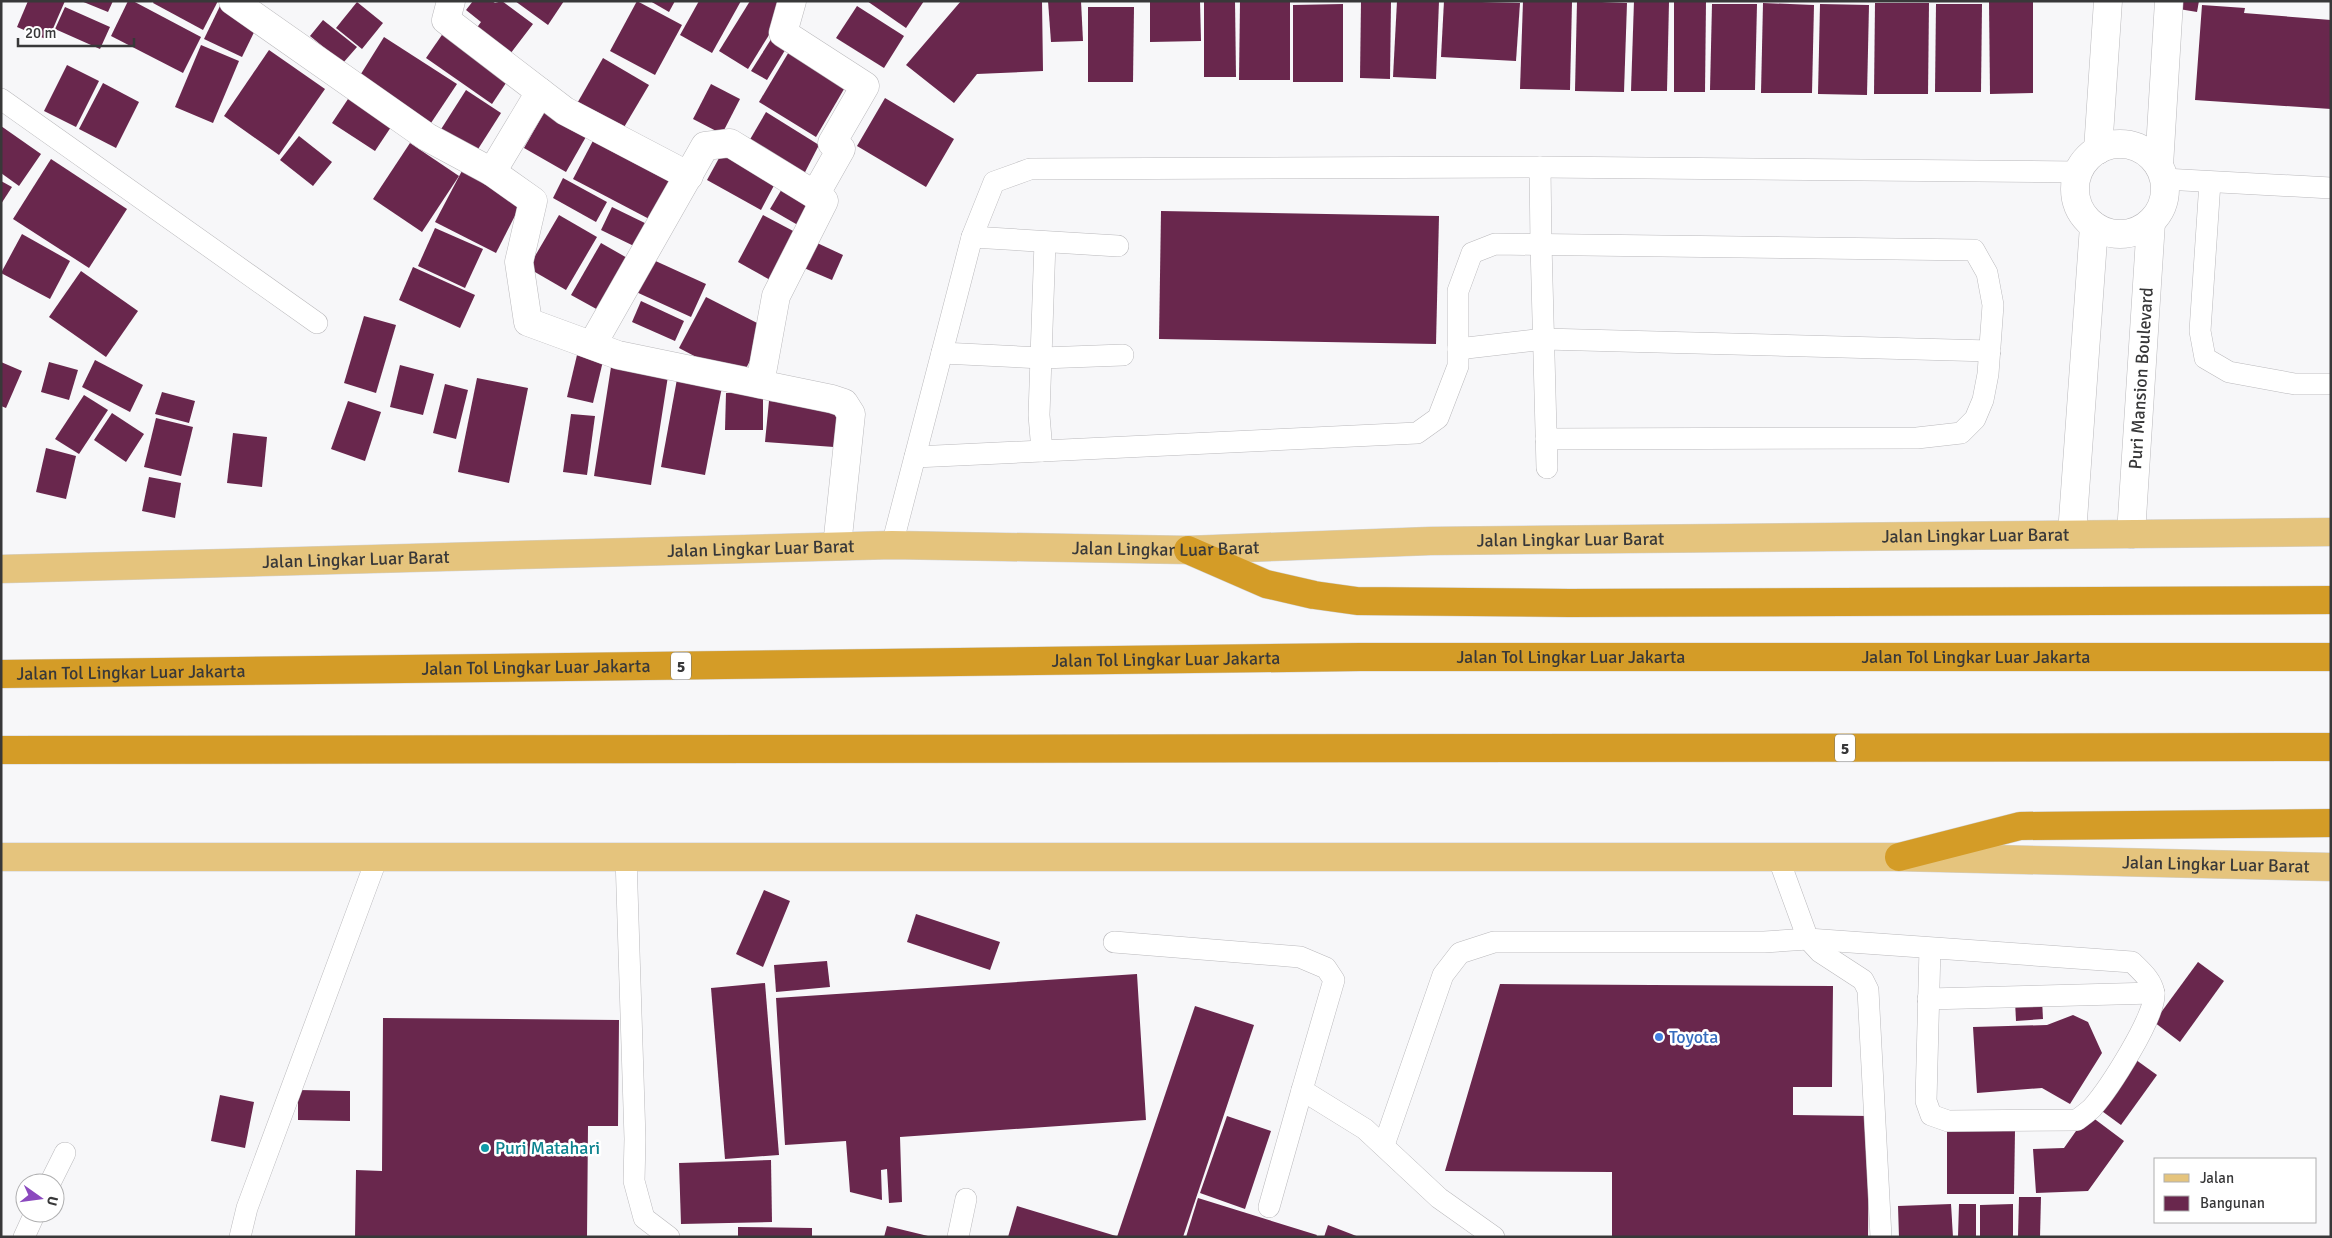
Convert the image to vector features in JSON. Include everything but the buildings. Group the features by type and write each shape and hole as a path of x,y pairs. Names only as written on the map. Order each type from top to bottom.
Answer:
{"highway":[{"path":"1188,550 1266,584 1357,601 1570,603 2331,600"},
{"name":"Jalan Tol Lingkar Luar Jakarta","path":"1,674 1360,657 2331,657"},
{"name":"5","path":"1,750 2331,747"},
{"path":"1899,857 2020,826 2331,823"}],"main road":[{"name":"Jalan Lingkar Luar Barat","path":"1,569 892,544 1188,550 1448,541 2331,532"},
{"name":"Jalan Lingkar Luar Barat","path":"1,857 1899,857 2331,867"}],"street":[{"path":"233,1 427,138 492,172 533,201 519,262 528,322 618,355 844,403 851,414 837,546"},
{"path":"450,1 446,20 565,111 689,176"},
{"path":"792,1 783,33 864,86 832,143 841,149 815,195"},
{"path":"2098,150 2108,1"},
{"path":"2162,172 2150,154 2138,147 2124,143 2110,144 2085,159 2078,172 2074,187 2076,202 2083,216 2094,226 2108,233 2123,234 2138,231 2151,222 2160,209 2164,194 2162,172 2169,1"},
{"path":"492,172 540,92"},
{"path":"592,344 689,176 704,146 730,143 824,201 776,296 760,384"},
{"name":"Puri Mansion Boulevard","path":"2131,534 2151,222"},
{"path":"2072,534 2094,226"}],"lane":[{"path":"1,99 317,323"},
{"path":"892,544 972,237 994,182 1030,170 1540,167 2078,172"},
{"path":"1540,167 1540,244 1547,468"},
{"path":"2162,172 2210,182 2331,188"},
{"path":"2210,182 2200,331 2205,358 2229,372 2295,384 2331,384"},
{"path":"972,237 1118,246"},
{"path":"1042,451 1040,415 1045,242"},
{"path":"915,457 1417,433 1438,418 1458,366 1458,292 1472,253 1495,244 1974,250 1986,273 1993,305 1990,351 1983,400 1975,419 1961,433 1917,438 1546,439"},
{"path":"1458,349 1544,339 1990,351"},
{"path":"942,352 1042,358 1123,355"},
{"path":"626,857 635,1139 634,1182 644,1218 669,1237"},
{"path":"1778,857 1808,939 1820,952 1863,980 1868,990 1881,1237"},
{"path":"240,1237 247,1208 377,858"},
{"path":"1384,1146 1443,975 1460,953 1494,942 1764,942 1808,939 2132,962 2149,978 2154,993 2152,1011 2116,1077 2092,1109 2077,1120 1948,1121 1931,1115 1926,1101 1930,948"},
{"path":"1114,942 1300,957 1326,968 1334,980 1269,1207"},
{"path":"1928,999 2154,993"},
{"path":"1302,1090 1365,1128 1438,1198 1494,1237"},
{"path":"55,1173 65,1153"},
{"path":"958,1237 966,1199"},
{"path":"24,1237 31,1223"}],"place":[{"name":"Toyota","path":"1659,1037"},
{"name":"Puri Matahari","path":"485,1148"}]}
